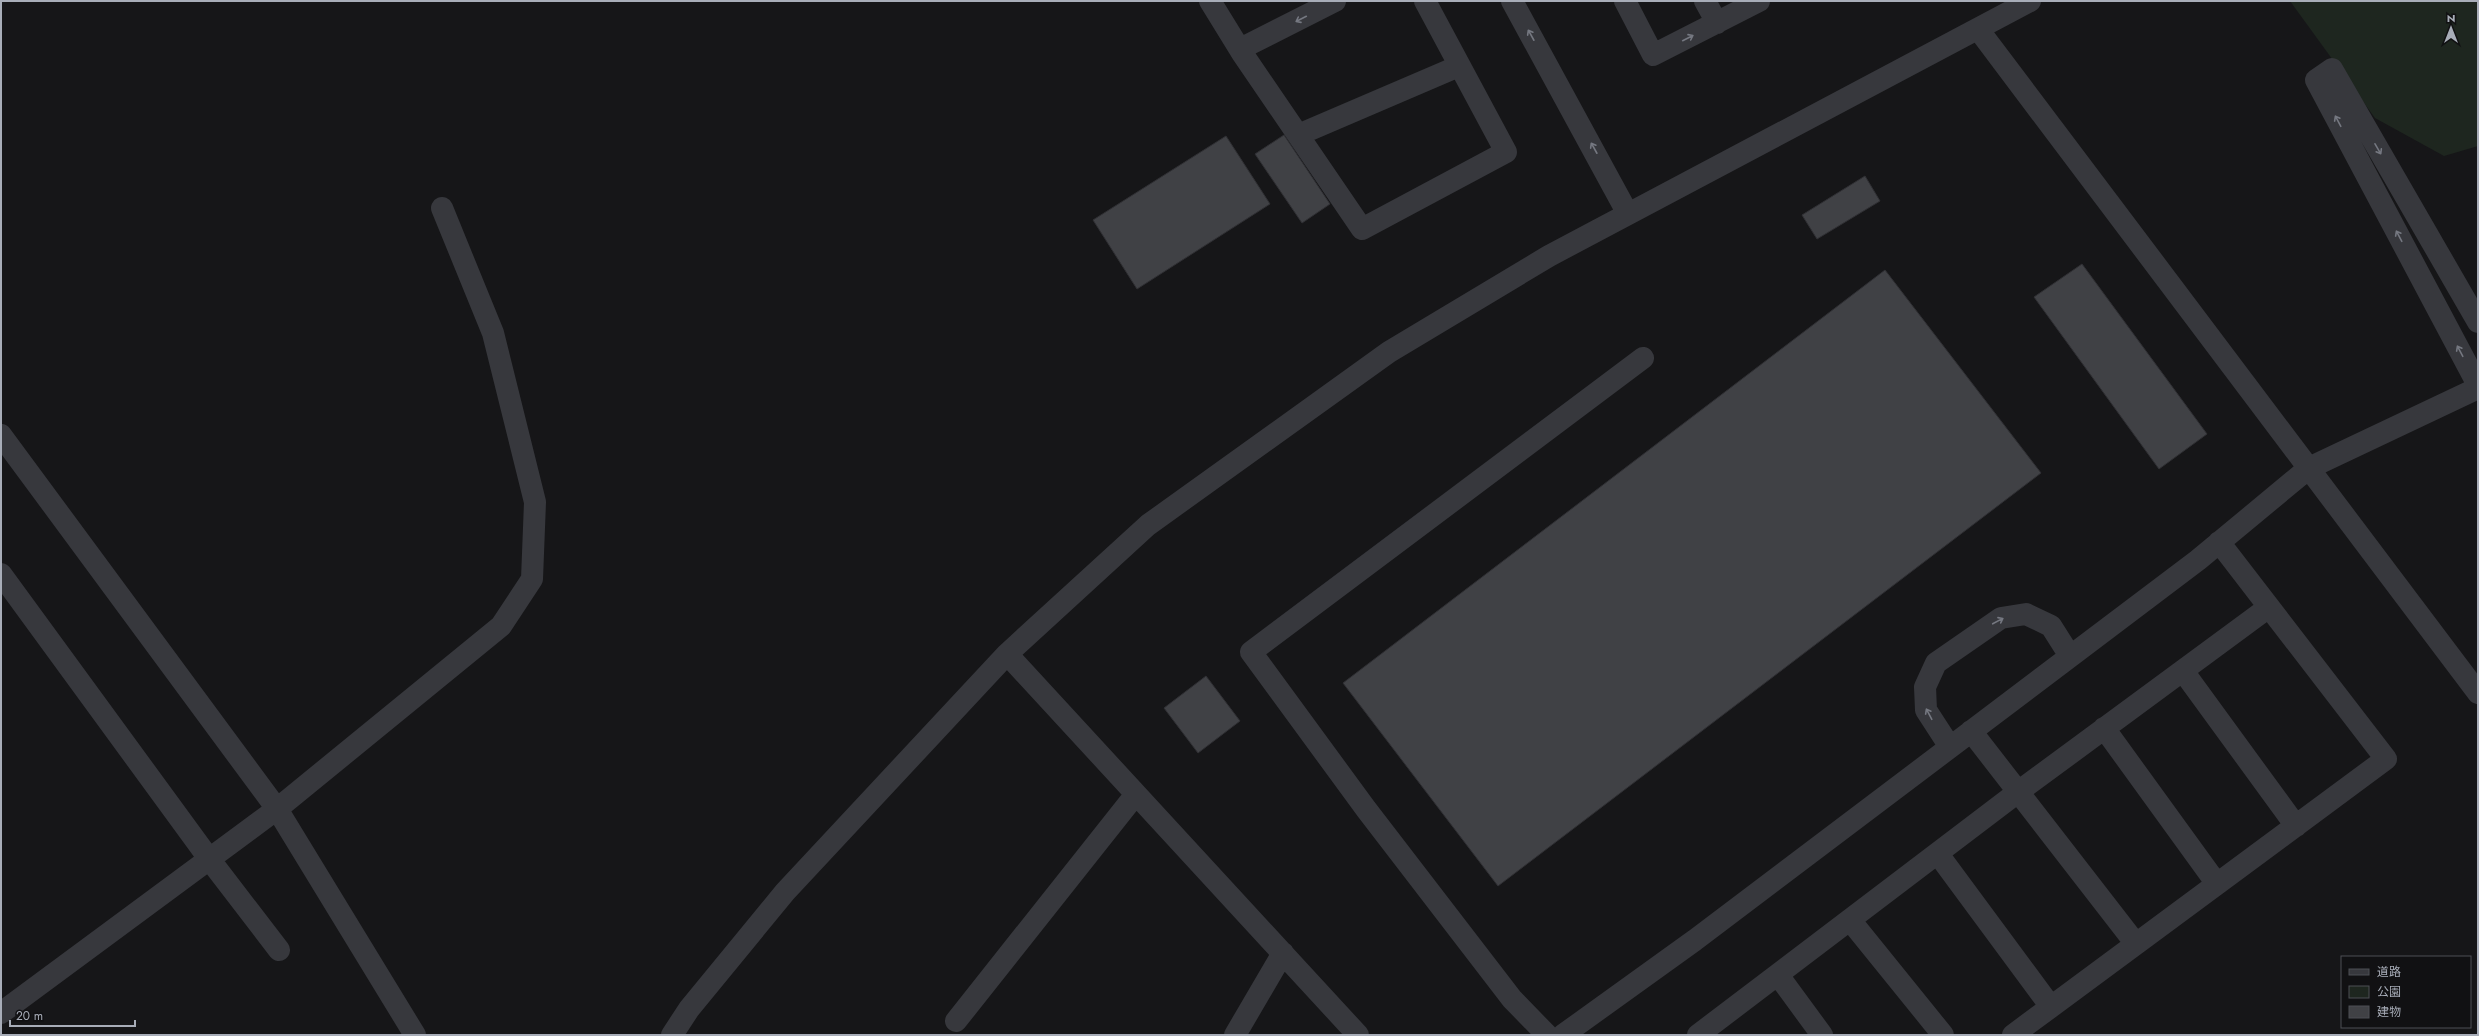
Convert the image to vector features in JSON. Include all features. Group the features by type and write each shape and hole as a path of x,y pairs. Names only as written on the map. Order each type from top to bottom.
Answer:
{"street":[{"path":"1210,1 1240,49 1362,229 1506,152 1425,1"},
{"path":"1240,49 1335,1"},
{"path":"1512,1 1613,183 1628,214"},
{"path":"1625,1 1653,55 1759,1"},
{"path":"1705,1 1717,23"},
{"path":"672,1035 690,1009 785,892 1007,654 1148,525 1383,357 1549,256 2030,1"},
{"path":"1978,29 2478,693"},
{"path":"1298,135 1459,66"},
{"path":"1563,1035 1695,940 1972,731 2219,542 2309,468 2478,387 2316,80 2332,69 2478,322"},
{"path":"1,1013 277,809 501,626 532,579 535,502 493,333 442,208"},
{"path":"1547,1035 1512,999 1366,809 1251,652 1644,358"},
{"path":"1,435 277,809 415,1035"},
{"path":"2013,1035 2386,759 2219,542"},
{"path":"1,574 210,860 279,950"},
{"path":"1699,1035 2018,792 2269,607"},
{"path":"1950,747 1926,710 1925,687 1936,663 2001,618 2026,614 2051,626 2070,656"},
{"path":"1007,654 1358,1035"},
{"path":"2183,671 2296,826"},
{"path":"2104,728 2218,884"},
{"path":"1972,731 2136,944"},
{"path":"956,1021 1136,794"},
{"path":"1938,854 2051,1007"},
{"path":"1850,920 1943,1035"},
{"path":"1235,1035 1282,953"},
{"path":"1778,974 1822,1035"}],"green space":[{"path":"2290,1 2478,1 2478,146 2444,156 2375,118"}],"building":[{"path":"1284,135 1330,204 1302,223 1255,154"},
{"path":"1226,136 1270,204 1137,289 1093,220"},
{"path":"1865,176 1880,201 1817,239 1802,215"},
{"path":"2082,264 2207,434 2159,469 2034,297"},
{"path":"1885,270 2041,473 1498,886 1343,683"},
{"path":"1206,676 1240,721 1198,753 1164,708"}]}
